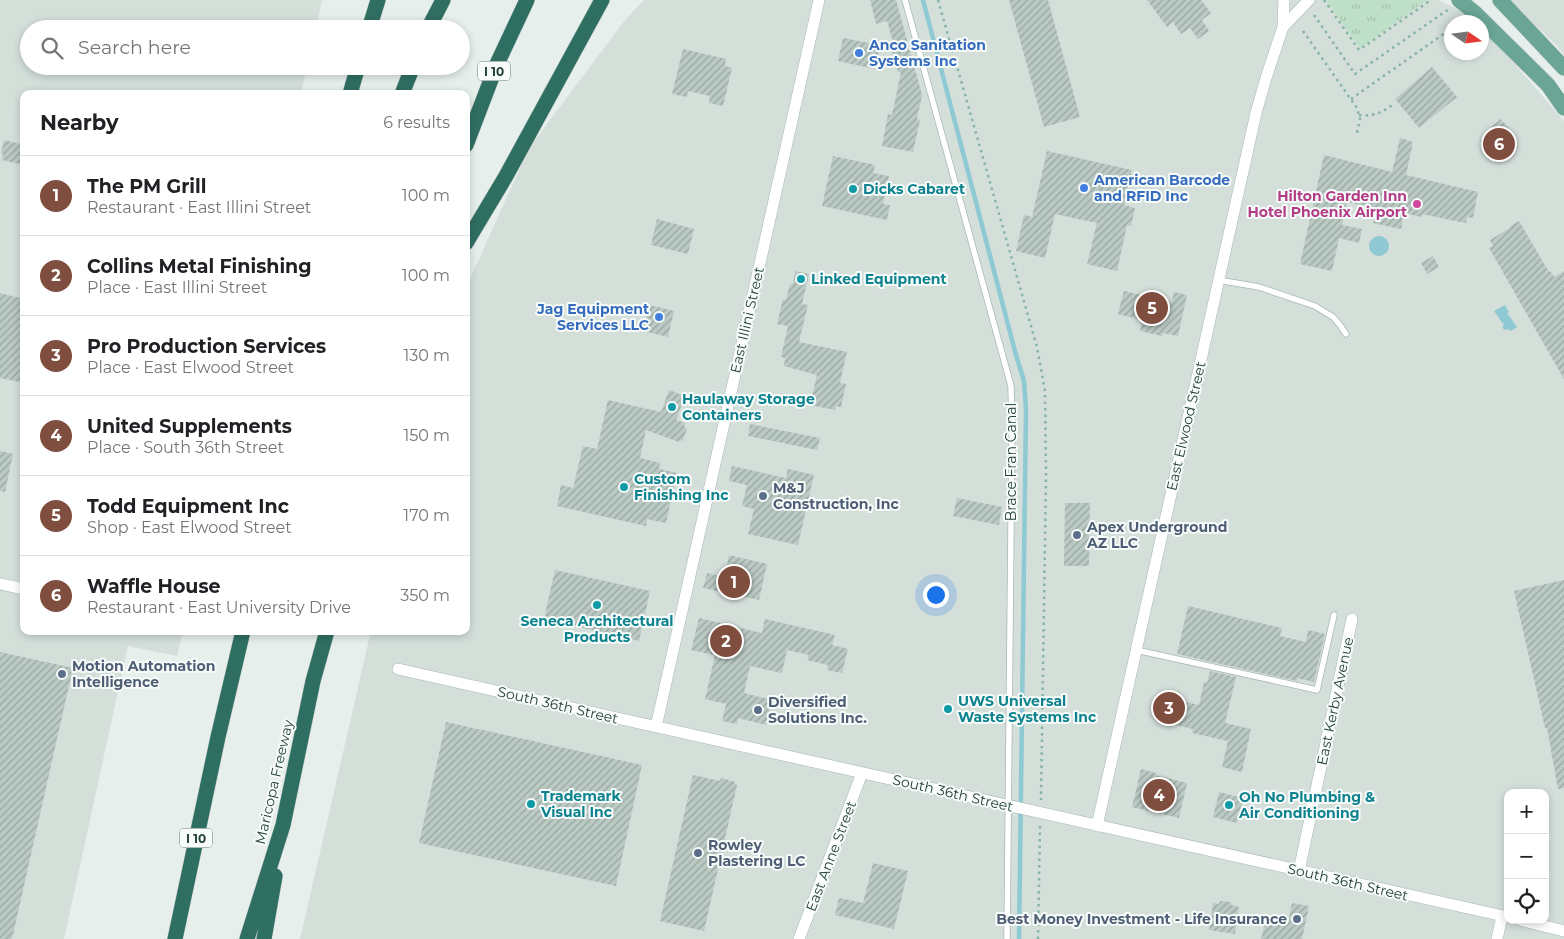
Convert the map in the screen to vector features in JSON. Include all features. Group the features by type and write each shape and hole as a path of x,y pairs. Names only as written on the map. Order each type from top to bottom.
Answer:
{"highway":[{"path":"372,20 378,0"},
{"path":"433,20 443,0"},
{"name":"I 10","path":"470,135 497,64 527,0"},
{"path":"470,236 506,176 602,0"},
{"path":"351,90 355,75"},
{"path":"403,90 409,75"},
{"name":"I 10","path":"175,939 218,737 242,635"},
{"name":"Maricopa Freeway","path":"247,939 283,825 314,681 327,635"},
{"path":"264,939 283,825"}],"main road":[{"path":"1500,0 1564,68"},
{"path":"1455,4 1475,13 1548,85 1564,108"}],"street":[{"name":"East Illini Street","path":"656,727 819,0"},
{"name":"East Elwood Street","path":"1097,826 1256,113 1283,27 1284,0"},
{"name":"East Elwood Street","path":"1283,27 1309,0"},
{"path":"0,584 20,588"},
{"name":"East Kerby Avenue","path":"1299,871 1352,619"},
{"name":"South 36th Street","path":"398,670 1504,917"},
{"name":"East Anne Street","path":"803,938 862,773"},
{"path":"1497,939 1504,920"},
{"path":"1536,924 1564,931"}],"lane":[{"name":"Brace Fran Canal","path":"905,0 1011,386 1010,806 1007,939"},
{"path":"1218,280 1259,287 1315,306 1332,317 1346,334"},
{"path":"1136,650 1317,690 1334,615"}],"path":[{"path":"1324,0 1359,50 1431,0"},
{"path":"1314,15 1355,74 1455,4"},
{"path":"1303,31 1358,108 1360,115 1356,133"},
{"path":"1351,99 1444,34"},
{"path":"1360,115 1373,116 1395,103"}],"shaded area":[{"path":"0,0 322,0 318,20 20,20 20,75 305,75 302,90 20,90 20,635 182,635 177,656 128,646 64,939 0,939"},
{"path":"644,0 1438,0 1462,11 1466,15 1444,15 1444,60 1489,60 1489,37 1564,121 1564,939 300,939 370,635 470,635 470,279 529,148 626,19"},
{"path":"1509,0 1564,0 1564,55 1557,46"}],"green space":[{"path":"1326,0 1427,0 1360,48"}],"water":[{"path":"1379,236 1386,239 1389,246 1386,253 1379,256 1372,253 1369,246 1372,239"},
{"path":"1505,305 1509,312 1507,313 1517,327 1511,331 1508,329 1504,330 1502,326 1504,325 1494,311"}],"building":[{"path":"870,0 896,0 922,95 917,119 920,120 913,152 882,146 888,114 892,115 901,72 898,72 891,48 895,48 887,21 876,24"},
{"path":"1009,0 1048,0 1080,117 1044,127"},
{"path":"1147,0 1201,0 1211,13 1202,20 1209,31 1198,39 1190,28 1181,34 1173,22 1167,27"},
{"name":"Anco Sanitation Systems Inc","path":"843,38 880,45 875,69 838,61"},
{"path":"683,49 726,59 725,66 732,68 723,106 709,103 710,96 688,91 687,97 672,94"},
{"path":"1432,67 1457,97 1419,128 1395,99"},
{"path":"1501,119 1510,130 1506,132 1518,147 1499,163 1480,141 1492,130 1490,128"},
{"name":"Hilton Garden Inn Hotel Phoenix Airport","path":"1400,138 1413,142 1406,175 1478,192 1473,218 1467,217 1466,223 1422,214 1421,217 1404,213 1401,229 1373,223 1377,209 1347,202 1342,225 1362,229 1359,243 1339,238 1332,271 1300,264 1324,155 1392,172"},
{"path":"4,140 20,144 20,164 2,160 3,154 1,153"},
{"name":"American Barcode and RFID Inc","path":"1047,151 1132,170 1124,205 1135,208 1131,226 1127,225 1117,271 1087,264 1097,223 1055,214 1045,258 1016,251 1024,215 1032,217"},
{"name":"Dicks Cabaret","path":"833,156 875,165 873,173 889,176 883,204 890,205 887,220 822,206"},
{"path":"657,219 694,229 688,254 651,245"},
{"path":"1519,221 1549,272 1554,277 1564,271 1564,379 1489,248 1493,246 1490,240"},
{"path":"1433,256 1439,267 1427,274 1421,263"},
{"path":"795,271 809,274 802,304 808,305 799,342 847,352 840,383 846,384 841,407 836,406 835,410 810,405 817,375 784,366 785,358 781,357 788,326 777,324 783,299 786,300 790,284 793,284"},
{"path":"1124,291 1172,302 1174,292 1187,295 1178,336 1163,333 1162,336 1140,331 1142,320 1118,314"},
{"path":"0,293 20,298 20,382 0,378"},
{"name":"Jag Equipment Services LLC","path":"649,305 674,311 668,337 643,331"},
{"name":"Custom Finishing Inc","path":"669,390 685,396 676,420 685,423 684,427 687,428 683,441 680,440 679,442 646,430 640,458 660,463 659,469 677,473 666,523 647,519 646,526 557,506 561,485 573,488 583,446 597,449 608,400 661,412"},
{"path":"750,424 820,438 817,450 748,436"},
{"path":"0,451 13,454 5,492 0,491"},
{"path":"732,466 786,478 788,469 814,475 798,545 748,534 754,509 742,506 747,485 729,481"},
{"path":"957,498 1002,507 999,525 953,516"},
{"name":"Apex Underground AZ LLC","path":"1065,503 1090,503 1089,566 1064,566"},
{"path":"729,555 767,564 759,600 703,588 707,573 725,577"},
{"name":"Seneca Architectural Products","path":"555,570 650,591 639,641 544,619"},
{"path":"1564,580 1564,788 1558,789 1547,728 1545,728 1514,591"},
{"path":"1188,606 1282,628 1280,636 1306,642 1308,630 1325,634 1314,682 1297,678 1297,681 1177,654"},
{"path":"699,618 762,633 765,619 835,635 832,645 848,649 842,673 827,670 828,665 807,660 809,655 787,650 782,673 750,666 744,693 772,700 766,725 738,718 737,724 722,721 726,704 705,699 715,655 691,650"},
{"path":"0,652 73,668 12,939 0,939"},
{"path":"1210,671 1236,677 1225,723 1251,729 1242,772 1222,767 1228,741 1192,733 1193,729 1158,721 1164,697 1199,705 1204,682 1207,683"},
{"name":"Trademark Visual Inc","path":"446,722 642,765 616,886 419,843"},
{"path":"1141,769 1156,773 1155,775 1187,783 1179,818 1132,807"},
{"name":"Rowley Plastering LC","path":"693,775 720,781 721,778 735,782 737,785 704,931 660,921"},
{"name":"Oh No Plumbing & Air Conditioning","path":"1219,792 1243,798 1237,823 1213,817"},
{"path":"873,863 908,871 894,929 835,915 839,898 863,903"},
{"path":"1220,901 1231,902 1231,905 1239,907 1235,934 1209,930 1213,903 1219,904"},
{"path":"1292,903 1309,906 1302,939 1261,939 1266,918 1288,923"}],"waterway":[{"path":"923,0 1024,381 1026,410 1019,939"}],"place":[{"name":"Anco Sanitation Systems Inc","path":"859,53"},
{"name":"Waffle House","path":"1499,144"},
{"name":"American Barcode and RFID Inc","path":"1084,188"},
{"name":"Dicks Cabaret","path":"853,189"},
{"name":"Hilton Garden Inn Hotel Phoenix Airport","path":"1417,204"},
{"name":"Linked Equipment","path":"801,279"},
{"name":"Todd Equipment Inc","path":"1152,308"},
{"name":"Jag Equipment Services LLC","path":"659,317"},
{"name":"Haulaway Storage Containers","path":"672,407"},
{"name":"Custom Finishing Inc","path":"624,487"},
{"name":"M&J Construction, Inc","path":"763,496"},
{"name":"Apex Underground AZ LLC","path":"1077,535"},
{"name":"The PM Grill","path":"734,582"},
{"name":"Seneca Architectural Products","path":"597,605"},
{"name":"Collins Metal Finishing","path":"726,641"},
{"name":"Motion Automation Intelligence","path":"62,674"},
{"name":"Pro Production Services","path":"1169,708"},
{"name":"UWS Universal Waste Systems Inc","path":"948,709"},
{"name":"Diversified Solutions Inc.","path":"758,710"},
{"name":"United Supplements","path":"1159,795"},
{"name":"Trademark Visual Inc","path":"531,804"},
{"name":"Oh No Plumbing & Air Conditioning","path":"1229,805"},
{"name":"Rowley Plastering LC","path":"698,853"},
{"name":"Best Money Investment - Life Insurance","path":"1297,919"}]}
